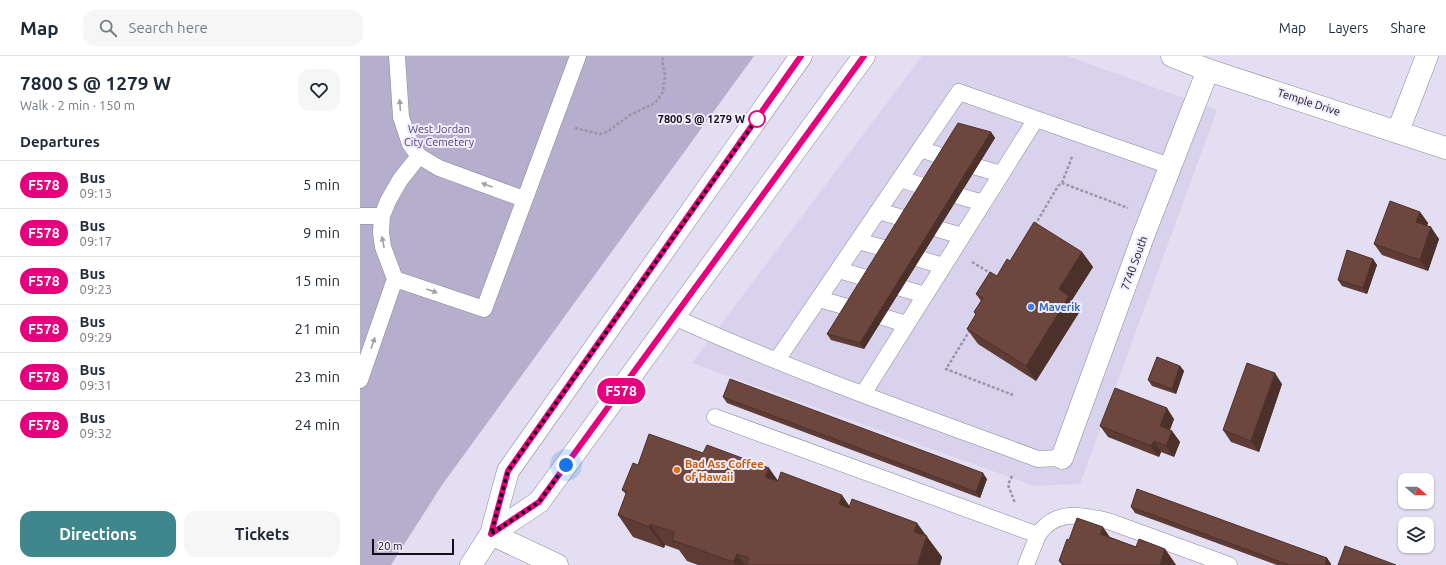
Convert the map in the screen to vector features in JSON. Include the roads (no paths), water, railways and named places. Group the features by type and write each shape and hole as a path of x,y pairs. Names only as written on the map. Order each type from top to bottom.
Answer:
{"main road":[{"path":"471,565 491,534 508,471 801,56"},
{"path":"491,534 539,502 864,56"},
{"name":"Temple Drive","path":"1172,56 1208,70 1398,131 1446,148"},
{"path":"1398,131 1428,56"},
{"name":"7740 South","path":"1062,458 1170,166 1208,70"},
{"path":"491,534 557,565"}],"lane":[{"path":"397,56 401,117 410,144 419,156 439,168 524,199"},
{"path":"395,279 484,309 578,56"},
{"path":"777,360 959,92 1170,166"},
{"path":"863,394 1036,119"},
{"path":"920,149 944,157"},
{"path":"360,380 395,279 383,247 381,233 382,216 388,201 400,180 419,156"},
{"path":"977,167 1001,174"},
{"path":"900,179 926,187"},
{"path":"959,196 983,203"},
{"path":"878,211 906,219"},
{"path":"360,216 382,216"},
{"path":"938,229 962,236"},
{"path":"858,241 887,249"},
{"path":"920,259 943,266"},
{"path":"839,270 868,279"},
{"path":"901,288 925,295"},
{"path":"820,298 851,308"},
{"path":"674,317 722,339 863,394 1038,459 1062,458"},
{"path":"884,317 906,324"},
{"path":"715,417 1038,535"},
{"path":"1026,565 1038,535 1050,521 1071,516 1091,517 1108,521 1229,565"}],"place":[{"name":"7800 S @ 1279 W","path":"757,119"},
{"name":"Maverik","path":"1031,307"},
{"name":"Bad Ass Coffee of Hawaii","path":"677,470"}],"park label":[{"name":"West Jordan City Cemetery","path":"439,135"}]}
